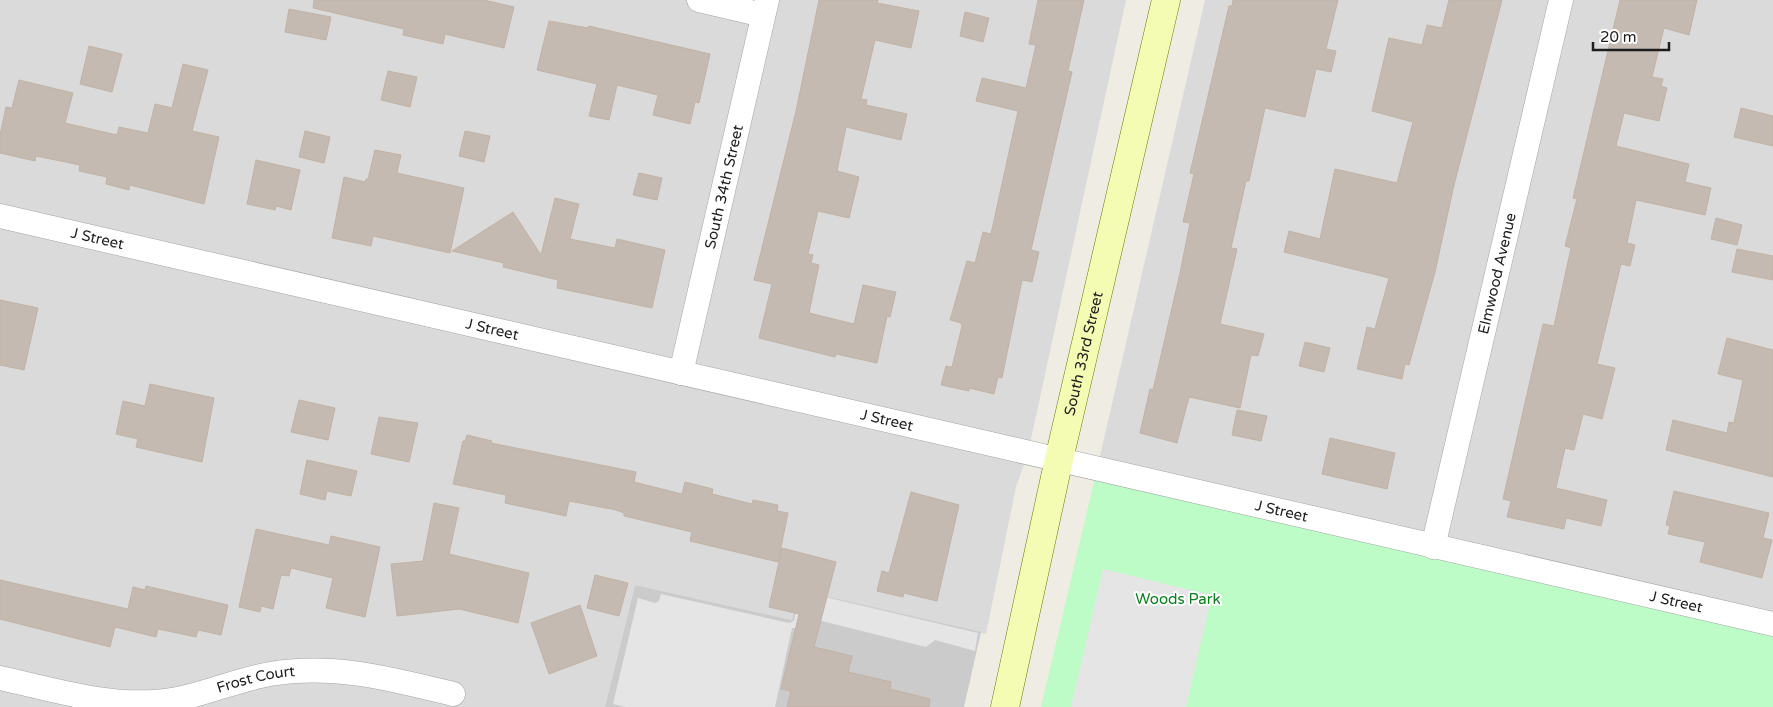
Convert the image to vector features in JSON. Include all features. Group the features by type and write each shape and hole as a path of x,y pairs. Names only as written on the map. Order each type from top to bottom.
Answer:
{"main road":[{"name":"South 33rd Street","path":"1005,707 1059,460 1166,0"}],"street":[{"path":"699,0 765,8"},
{"name":"Elmwood Avenue","path":"1433,547 1561,0"},
{"name":"South 34th Street","path":"681,373 765,8"},
{"name":"J Street","path":"0,216 1773,624"},
{"name":"Frost Court","path":"0,678 112,701 152,702 184,698 270,674 309,670 339,670 369,674 453,694"}],"shaded area":[{"path":"0,0 1126,0 1028,453 1016,487 986,634 799,590 792,620 635,585 605,707 0,707"},
{"path":"1205,0 1773,0 1773,624 1097,469"},
{"path":"1103,569 1212,595 1186,707 1071,707"},
{"path":"635,585 792,620 799,590 981,632 964,707 605,707"},
{"path":"808,593 978,633 975,651 935,640 926,647 802,616 798,628 792,628 775,707 626,707 613,704 638,598 655,603 659,601 661,594 789,623 794,621 799,598"}],"green space":[{"name":"Woods Park","path":"1097,469 1773,624 1773,707 1041,707"}],"building":[{"path":"314,0 484,0 514,7 504,48 445,34 443,44 403,35 404,29 313,8"},
{"path":"819,0 878,0 877,3 919,11 911,48 875,40 861,99 867,100 866,105 907,114 901,140 846,127 837,171 859,177 849,218 818,211 808,254 813,255 811,263 819,265 809,313 854,324 863,285 896,292 890,317 887,316 877,363 836,354 835,357 759,338 772,284 754,280 796,111"},
{"path":"1038,0 1084,0 1068,71 1072,72 1031,250 1039,252 1032,282 1022,280 1002,378 998,377 994,394 969,388 969,391 941,385 946,366 952,367 962,326 961,323 950,320 967,261 975,263 983,232 991,234 1018,111 976,101 982,78 1026,88 1036,45 1029,44"},
{"path":"1233,0 1338,0 1326,49 1336,51 1331,72 1316,69 1305,117 1265,108 1249,181 1246,181 1231,248 1237,249 1220,324 1264,334 1258,356 1251,355 1240,408 1189,397 1177,443 1140,433 1150,389 1153,390 1190,223 1183,222 1194,174 1190,173 1229,6 1232,6"},
{"path":"1449,0 1502,0 1454,185 1435,272 1409,365 1405,364 1402,379 1357,369 1367,327 1375,329 1389,278 1284,252 1289,231 1320,239 1335,169 1397,183 1413,122 1372,111 1389,38 1422,45 1427,25 1442,28"},
{"path":"1620,0 1697,0 1689,35 1664,28 1652,77 1663,79 1661,86 1667,88 1659,121 1624,113 1616,146 1689,164 1685,182 1711,188 1705,215 1636,200 1627,243 1635,245 1630,266 1621,264 1597,364 1615,368 1602,419 1583,414 1574,450 1565,448 1556,488 1607,500 1601,526 1566,518 1564,529 1507,517 1511,501 1503,499 1543,324 1554,326 1571,248 1565,246 1577,199 1573,198"},
{"path":"289,9 331,17 326,40 285,32"},
{"path":"965,12 989,18 983,42 960,36"},
{"path":"549,21 588,28 589,26 710,54 699,103 695,102 690,124 653,115 658,95 617,85 609,120 589,116 597,84 537,70"},
{"path":"89,46 122,54 112,92 80,84"},
{"path":"183,64 208,70 192,131 219,137 204,204 130,185 129,190 106,184 107,177 79,171 80,165 36,156 35,161 0,153 0,135 6,107 12,108 19,80 73,93 65,123 117,135 119,127 148,133 155,104 172,108"},
{"path":"388,71 417,77 410,107 381,100"},
{"path":"1741,108 1773,116 1773,146 1734,137"},
{"path":"305,131 330,137 324,163 299,157"},
{"path":"465,131 490,136 484,162 459,156"},
{"path":"375,150 401,155 397,173 464,188 450,253 373,236 371,246 332,238 344,177 365,182 368,179"},
{"path":"256,160 300,170 291,210 276,206 275,210 247,204"},
{"path":"639,173 662,178 657,200 633,195"},
{"path":"555,198 579,204 570,239 615,248 617,239 665,250 652,308 557,288 558,280 503,267 504,263 452,251 513,212 541,255"},
{"path":"1716,218 1742,225 1737,245 1711,239"},
{"path":"1737,249 1773,256 1773,280 1732,272"},
{"path":"0,300 38,308 24,370 0,365"},
{"path":"1727,338 1773,350 1773,477 1666,450 1673,420 1727,433 1729,422 1734,423 1743,380 1718,374"},
{"path":"1305,342 1330,348 1324,372 1299,366"},
{"path":"150,384 214,398 202,462 136,447 138,439 116,434 123,401 145,406"},
{"path":"299,400 335,408 328,440 291,432"},
{"path":"1237,410 1267,416 1261,441 1232,435"},
{"path":"379,417 418,423 409,462 371,454"},
{"path":"467,435 492,441 491,443 636,472 634,482 682,494 685,482 713,489 712,494 752,504 753,500 778,505 777,511 788,513 778,562 690,541 692,532 624,516 624,513 616,510 569,501 566,516 505,503 506,495 453,484 463,441 465,441"},
{"path":"1330,438 1395,453 1387,489 1322,474"},
{"path":"307,460 357,471 351,496 327,491 325,500 300,494"},
{"path":"1674,491 1769,513 1763,538 1772,540 1762,578 1700,562 1705,542 1668,534 1670,526 1666,525"},
{"path":"911,492 959,505 937,601 904,593 903,597 877,591 882,571 889,573"},
{"path":"434,503 459,508 449,554 529,573 518,623 459,609 397,616 391,564 423,561"},
{"path":"256,529 329,545 331,536 380,547 365,617 326,608 333,578 291,568 289,576 281,575 273,609 261,606 260,612 239,607"},
{"path":"782,548 836,562 814,647 852,656 848,672 891,682 890,689 930,699 929,707 787,707 791,691 781,689 799,614 769,607"},
{"path":"595,575 628,583 619,616 587,608"},
{"path":"0,580 128,609 133,587 145,590 146,586 228,605 221,635 198,630 196,637 158,629 156,637 115,627 110,647 0,619"},
{"path":"580,605 597,656 549,674 531,623"}]}
